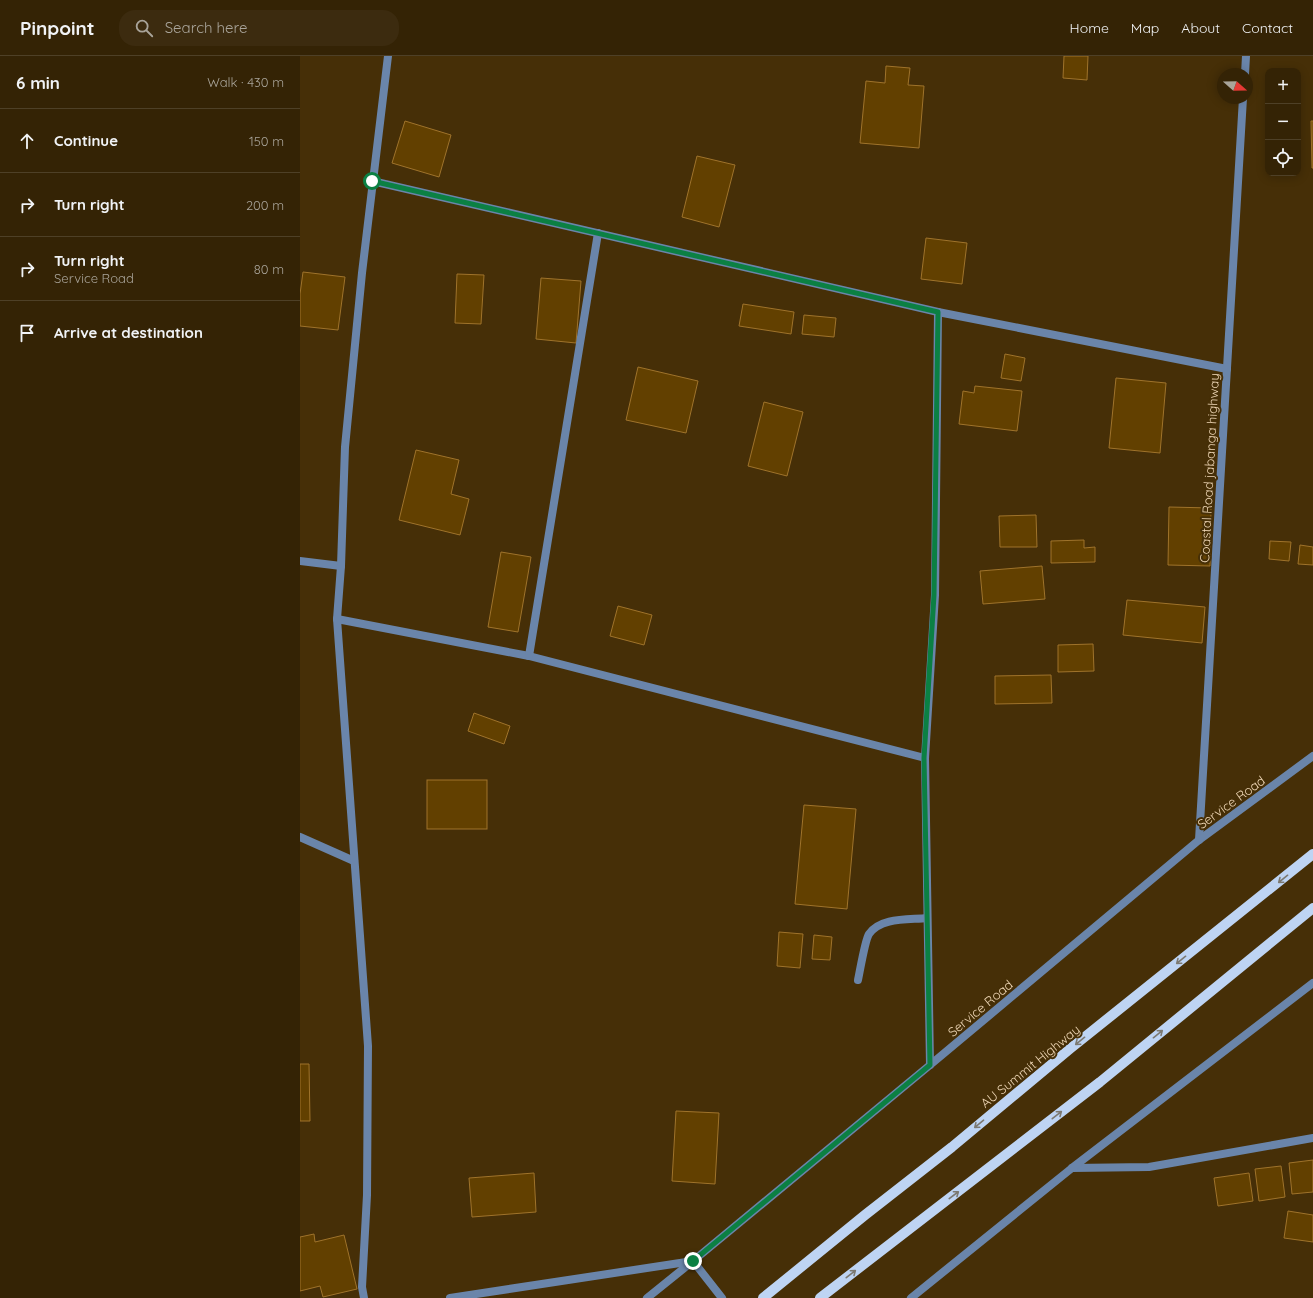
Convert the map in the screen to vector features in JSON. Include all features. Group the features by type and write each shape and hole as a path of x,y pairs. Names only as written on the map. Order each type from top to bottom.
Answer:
{"main road":[{"name":"AU Summit Highway","path":"763,1298 866,1214 952,1147 1071,1048 1313,854"},
{"path":"820,1298 1100,1082 1313,908"}],"street":[{"path":"364,1298 362,1287 367,1195 368,1046 337,619 341,566 345,447 372,181 388,56"},
{"path":"1245,68 1246,56"},
{"name":"Coastal Road jabanga highway","path":"1199,840 1243,104"},
{"path":"372,181 938,312 1228,369"},
{"path":"529,656 598,233"},
{"path":"930,1065 924,758 934,595 938,312"},
{"path":"300,561 341,566"},
{"path":"337,619 529,656 924,758"},
{"name":"Service Road","path":"647,1298 930,1065 1199,840 1313,756"},
{"path":"300,836 354,861"},
{"path":"858,980 868,935 877,926 892,921 928,918"},
{"path":"910,1298 1072,1168 1313,983"},
{"path":"1072,1168 1149,1168 1313,1138"},
{"path":"450,1298 693,1261 722,1298"}],"building":[{"path":"1064,56 1088,56 1087,80 1063,78"},
{"path":"886,66 910,68 908,85 924,86 919,148 860,143 866,81 885,83"},
{"path":"405,121 451,135 439,177 392,163"},
{"path":"1311,121 1313,121 1313,168 1312,168"},
{"path":"697,156 735,165 719,227 682,217"},
{"path":"926,238 967,243 962,284 921,279"},
{"path":"303,272 345,277 338,330 300,326 300,294"},
{"path":"457,274 484,275 481,324 455,323"},
{"path":"541,278 581,281 576,343 536,339"},
{"path":"743,304 794,312 791,334 739,326"},
{"path":"804,315 836,318 834,337 802,334"},
{"path":"1005,354 1025,358 1021,381 1001,378"},
{"path":"638,367 698,381 686,433 626,420"},
{"path":"1116,378 1166,383 1160,453 1109,448"},
{"path":"975,386 1022,391 1017,431 959,424 963,391 974,393"},
{"path":"764,402 803,412 787,476 748,466"},
{"path":"416,450 459,460 451,494 469,499 460,535 399,520"},
{"path":"1169,507 1211,508 1210,566 1168,565"},
{"path":"1036,515 1037,547 1000,547 999,516"},
{"path":"1084,540 1084,548 1095,547 1095,562 1051,563 1051,541"},
{"path":"1270,541 1291,542 1289,561 1269,559"},
{"path":"1300,545 1313,547 1313,565 1298,564"},
{"path":"501,552 531,557 518,632 488,627"},
{"path":"1042,566 1045,599 983,604 980,571"},
{"path":"1127,600 1205,607 1202,643 1123,635"},
{"path":"618,606 652,615 644,645 610,636"},
{"path":"1093,644 1094,671 1058,672 1058,645"},
{"path":"1051,675 1052,703 995,704 995,676"},
{"path":"474,713 510,726 504,744 468,731"},
{"path":"427,780 487,780 487,829 427,829"},
{"path":"804,805 856,809 847,909 795,904"},
{"path":"779,932 803,934 800,968 777,966"},
{"path":"814,935 832,937 830,960 812,959"},
{"path":"300,1064 309,1064 310,1121 300,1121"},
{"path":"676,1111 719,1113 715,1184 672,1181"},
{"path":"1313,1160 1313,1192 1292,1194 1289,1163"},
{"path":"1281,1166 1285,1197 1259,1201 1255,1169"},
{"path":"534,1173 536,1212 472,1217 469,1178"},
{"path":"1249,1173 1253,1201 1218,1206 1214,1178"},
{"path":"1288,1211 1313,1215 1313,1242 1284,1238"},
{"path":"314,1234 315,1242 344,1235 357,1289 323,1297 320,1286 300,1291 300,1237"}],"route":[{"path":"372,181 938,312 934,595 924,758 930,1065 693,1261"}]}
